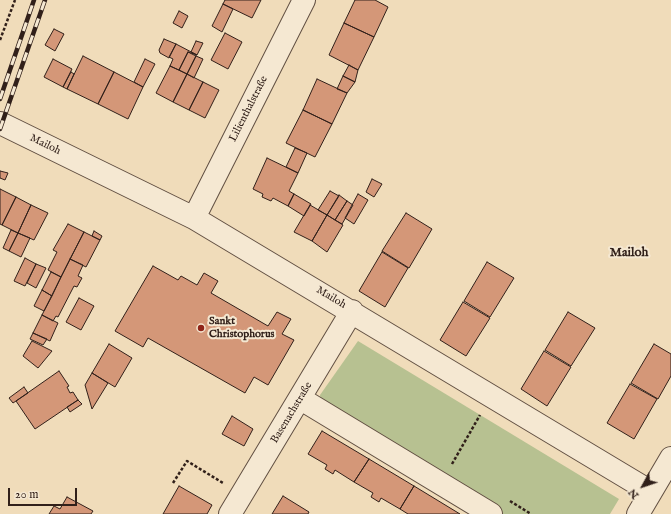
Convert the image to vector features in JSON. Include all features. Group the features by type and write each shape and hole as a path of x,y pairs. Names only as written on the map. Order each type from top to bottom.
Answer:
{"street":[{"name":"Lilienthalstraße","path":"194,218 304,0"},
{"name":"Mailoh","path":"0,123 194,218 352,311 651,492"},
{"name":"Basenachstraße","path":"230,514 301,399 352,311"},
{"path":"301,399 491,514"},
{"path":"638,514 671,458"}],"path":[{"path":"0,40 15,0"},
{"path":"451,466 492,395"},
{"path":"173,483 187,461 242,494"}],"green space":[{"path":"358,341 619,499 610,514 501,514 321,403 320,395"}],"building":[{"path":"225,0 261,0 252,18 223,4"},
{"path":"355,0 375,0 388,7 374,37 344,23"},
{"path":"223,4 233,9 222,32 212,26"},
{"path":"179,11 188,16 182,28 173,23"},
{"path":"344,23 374,37 358,70 329,55"},
{"path":"54,29 64,34 55,51 45,45"},
{"path":"225,33 242,42 228,69 211,60"},
{"path":"164,39 176,44 169,58 160,53 159,50"},
{"path":"196,41 203,43 197,55 191,52"},
{"path":"176,44 197,55 188,52 179,70 170,66 173,59 169,57"},
{"path":"188,52 196,56 187,74 179,70"},
{"path":"83,56 114,72 98,104 67,89"},
{"path":"196,56 203,59 194,78 187,74"},
{"path":"53,59 72,69 63,87 44,77"},
{"path":"145,59 155,64 143,87 134,82"},
{"path":"349,65 358,70 355,82 343,76"},
{"path":"170,66 187,74 173,102 156,93"},
{"path":"71,72 74,74 67,89 63,87"},
{"path":"114,72 143,87 128,119 98,104"},
{"path":"187,74 203,82 189,110 173,102"},
{"path":"343,76 355,82 347,93 337,89"},
{"path":"317,79 347,93 332,124 303,110"},
{"path":"203,82 219,90 205,118 189,110"},
{"path":"303,110 332,124 315,157 286,143"},
{"path":"295,148 307,153 298,173 286,167"},
{"path":"267,158 298,173 289,191 294,194 288,206 273,198 271,201 262,197 263,194 253,189"},
{"path":"0,171 8,173 5,180 0,178"},
{"path":"372,179 382,184 374,197 366,192"},
{"path":"0,189 16,197 2,225 0,224"},
{"path":"330,191 339,196 327,215 318,210"},
{"path":"294,194 311,204 304,216 288,206"},
{"path":"358,194 368,200 354,224 345,218"},
{"path":"339,195 347,201 335,220 327,215"},
{"path":"16,197 31,205 18,233 2,225"},
{"path":"347,201 353,205 342,224 335,220"},
{"path":"31,205 48,213 34,240 18,233"},
{"path":"310,205 327,215 312,241 294,232"},
{"path":"406,213 432,229 409,268 382,251"},
{"path":"327,215 343,225 327,252 312,241"},
{"path":"68,224 84,232 61,277 48,270 57,252 53,250"},
{"path":"11,230 18,233 9,251 3,248"},
{"path":"94,231 102,236 100,240 92,236"},
{"path":"84,232 100,240 86,267 70,259"},
{"path":"18,233 30,238 21,257 9,251"},
{"path":"382,252 408,268 385,307 359,291"},
{"path":"25,258 36,264 25,286 14,281"},
{"path":"70,259 83,265 78,276 82,278 77,287 74,286 58,317 56,316 53,321 42,315"},
{"path":"487,262 514,278 490,317 464,301"},
{"path":"36,264 46,268 36,288 27,283"},
{"name":"Sankt Christophorus","path":"153,266 178,280 181,276 197,285 204,273 218,281 211,293 268,326 277,312 291,319 282,334 294,340 268,385 254,377 245,393 148,338 143,347 115,331"},
{"path":"51,272 61,277 52,296 42,290"},
{"path":"42,290 52,296 44,311 34,306"},
{"path":"79,298 94,306 81,330 66,322"},
{"path":"463,302 490,318 466,356 440,340"},
{"path":"568,312 595,328 571,366 545,350"},
{"path":"42,315 58,323 50,341 33,333"},
{"path":"33,333 47,339 43,345 30,339"},
{"path":"32,341 52,351 38,368 23,356"},
{"path":"109,344 132,358 115,387 92,373"},
{"path":"654,344 671,354 671,376 658,399 631,383"},
{"path":"544,351 571,367 547,406 521,389"},
{"path":"59,371 69,386 67,387 70,393 73,392 78,400 35,429 16,401"},
{"path":"92,373 108,383 92,409 85,385"},
{"path":"630,384 657,399 634,439 607,423"},
{"path":"24,387 28,393 13,403 9,398"},
{"path":"78,400 82,404 70,412 67,407"},
{"path":"232,416 253,429 244,446 222,434"},
{"path":"322,431 369,459 354,482 335,470 333,474 325,469 327,465 308,454"},
{"path":"369,459 414,486 400,509 381,498 379,502 371,497 373,493 354,482"},
{"path":"179,486 212,505 207,514 163,514"},
{"path":"414,486 460,514 408,514 400,509"},
{"path":"283,496 309,512 308,514 272,514"},
{"path":"67,497 93,511 91,514 49,514 54,506 60,509"}],"railway":[{"path":"0,99 34,0"},
{"path":"0,129 45,0"}],"place":[{"name":"Sankt Christophorus","path":"201,328"}],"district":[{"name":"Mailoh","path":"629,253"}]}
